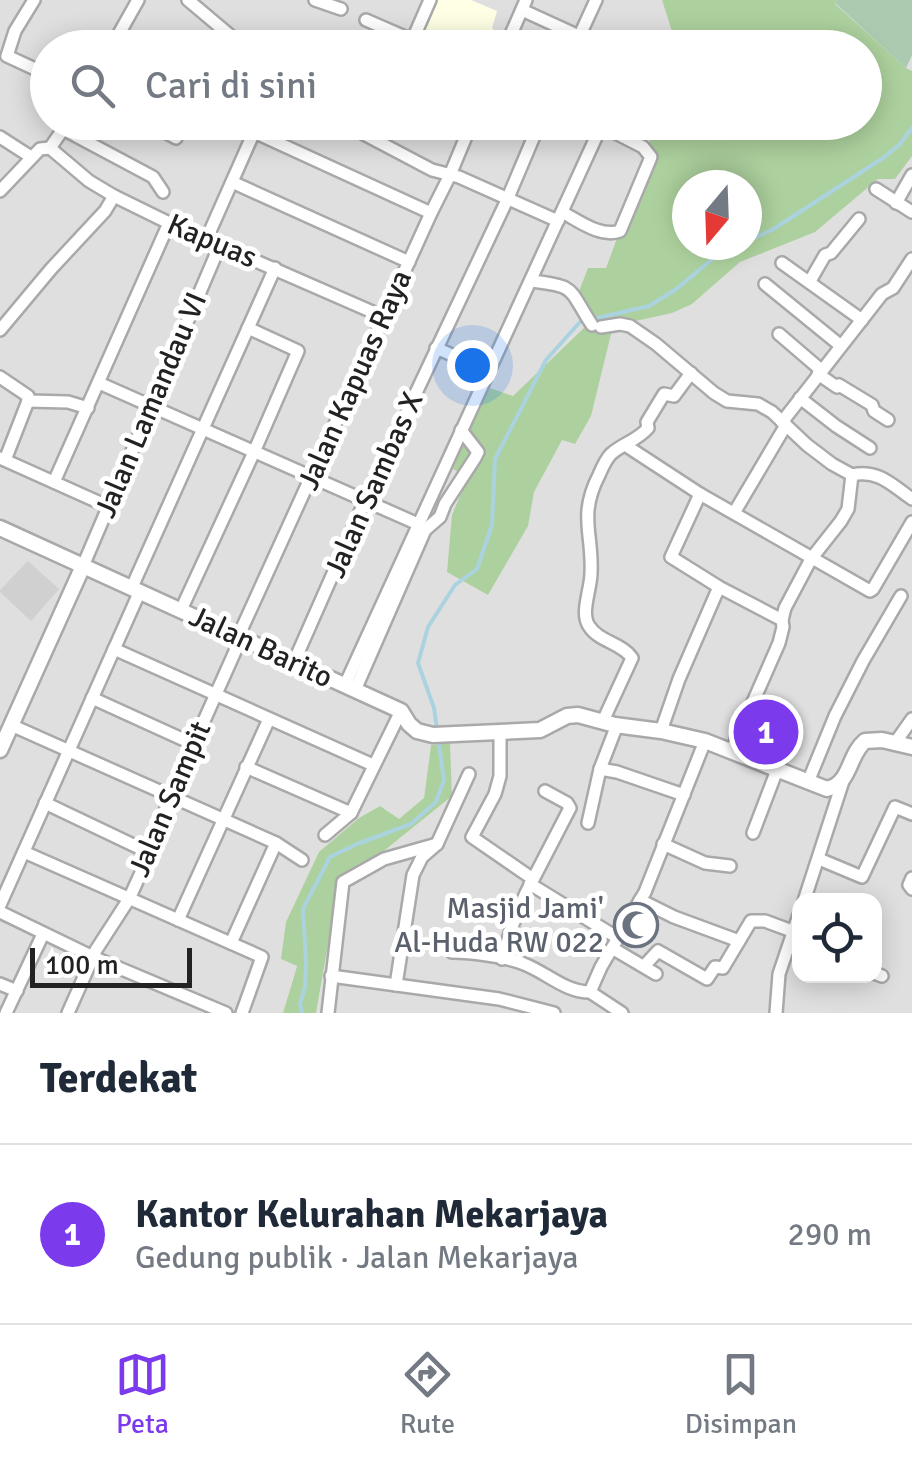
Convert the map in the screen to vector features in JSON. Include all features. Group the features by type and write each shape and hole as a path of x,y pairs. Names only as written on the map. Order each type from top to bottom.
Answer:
{"street":[{"path":"30,67 3,55 34,0"},
{"path":"121,30 138,0"},
{"path":"188,0 223,30"},
{"path":"315,0 341,9"},
{"path":"582,30 596,0"},
{"path":"415,30 426,1"},
{"path":"513,30 524,5 572,30"},
{"path":"366,20 384,30"},
{"path":"0,136 31,157"},
{"path":"0,191 31,157 40,149 50,148 56,140"},
{"path":"90,140 153,177 163,192"},
{"path":"207,238 250,140"},
{"path":"271,140 431,213"},
{"path":"375,140 432,170 491,190 507,200 613,234 620,231 651,157 630,140"},
{"name":"Jalan Kapuas Raya","path":"239,638 465,140"},
{"name":"Jalan Sambas X","path":"294,662 532,140"},
{"path":"350,688 418,524 595,140"},
{"name":"Kapuas","path":"50,148 89,182 114,196 384,318"},
{"path":"896,202 912,175"},
{"path":"232,182 408,262"},
{"path":"876,189 912,212"},
{"path":"0,330 114,196"},
{"path":"810,281 825,255 859,219"},
{"path":"54,482 170,223"},
{"name":"Jalan Lamandau VI","path":"83,566 220,245"},
{"path":"734,513 800,398 882,294 893,288 912,259"},
{"path":"782,262 862,320"},
{"path":"0,904 114,649 136,589 275,268"},
{"path":"531,281 562,284 597,326 630,326 727,401 758,404 832,464 852,475 874,474 912,499"},
{"path":"765,284 841,346"},
{"path":"181,610 298,351 248,328"},
{"path":"779,334 837,388 839,385 872,405 874,411 888,420"},
{"path":"436,348 488,371"},
{"path":"588,823 610,723 632,658 586,622 592,568 586,526 588,505 611,454 643,434 664,394 674,396 691,373"},
{"path":"0,377 28,396 2,459 108,506"},
{"path":"98,383 418,524"},
{"path":"800,398 870,448"},
{"path":"28,401 68,402 88,408"},
{"path":"350,688 425,530 440,517 478,452 461,430"},
{"path":"624,445 700,494 871,591 912,522"},
{"path":"731,752 779,643 782,620 811,558 848,509 852,475"},
{"path":"700,494 671,557 782,620"},
{"name":"Jalan Barito","path":"0,528 401,711 417,731 439,736 500,732"},
{"path":"0,750 83,566"},
{"path":"661,731 719,587"},
{"path":"808,782 863,660 901,596"},
{"name":"Jalan Sampit","path":"68,1013 93,956 128,899 150,853 239,638"},
{"path":"114,649 373,766"},
{"path":"92,698 193,744"},
{"path":"324,835 350,813 401,711"},
{"path":"656,974 472,837 500,776 500,732 540,730 567,716 578,715 705,741 827,789 836,788 843,781"},
{"path":"178,920 269,719"},
{"path":"895,743 912,719"},
{"path":"11,726 276,843 302,860"},
{"path":"807,893 843,781 860,744 873,740 912,748"},
{"path":"590,992 640,900 705,741"},
{"path":"246,767 350,813"},
{"path":"600,769 684,795"},
{"path":"753,833 777,770"},
{"path":"396,986 413,875 422,857 437,844 469,774"},
{"path":"502,959 532,881 570,808 544,791"},
{"path":"45,804 150,853"},
{"path":"820,858 862,877 895,807 912,814"},
{"path":"231,944 276,843"},
{"path":"328,1013 343,882 384,859 437,844"},
{"path":"664,844 702,862 730,866"},
{"path":"24,852 262,957 242,1013"},
{"path":"384,859 416,868"},
{"path":"912,878 912,889"},
{"path":"640,900 738,940"},
{"path":"0,912 226,1013"},
{"path":"645,965 658,952 706,979 715,967 723,968 751,921 756,919 792,931"},
{"path":"6,1013 43,934"},
{"path":"776,1013 779,974 792,942"},
{"path":"452,952 522,963 570,989 590,992 622,1013"},
{"path":"331,976 498,1000 552,1013"},
{"path":"0,984 17,991"}],"shaded area":[{"path":"0,0 912,0 912,1013 316,1013 338,888 452,796 449,743 431,745 424,798 399,820 379,806 297,965 283,1013 0,1013"},
{"path":"434,0 471,0 497,11 494,30 422,30"},
{"path":"912,0 912,55 906,68 882,46 882,30 864,30 835,3"},
{"path":"28,561 59,589 31,621 0,592"}],"green space":[{"path":"662,0 836,0 835,4 864,30 672,30"},
{"path":"882,46 912,71 912,156 895,179 878,179 815,232 762,253 762,170 672,170 672,260 745,260 692,304 672,313 613,326 591,416 575,444 562,440 534,492 528,526 488,595 447,572 452,515 468,477 453,469 484,386 513,396 586,326 578,294 588,268 606,268 650,140 882,140"},
{"path":"450,743 452,796 338,888 316,1013 283,1013 297,966 281,959 286,922 319,852 359,818 380,806 399,819 424,798 431,745"}],"waterway":[{"path":"762,234 883,158 912,128"},
{"path":"437,729 418,663 428,627 455,585 477,569 492,525 495,459 546,360 580,322 649,306 711,260"},
{"path":"302,1013 306,962 303,909 330,857 411,824 436,802 444,780 438,738"}],"place":[{"name":"Kantor Kelurahan Mekarjaya","path":"766,732"},
{"name":"Masjid Jami' Al-Huda RW 022","path":"636,925"}]}
